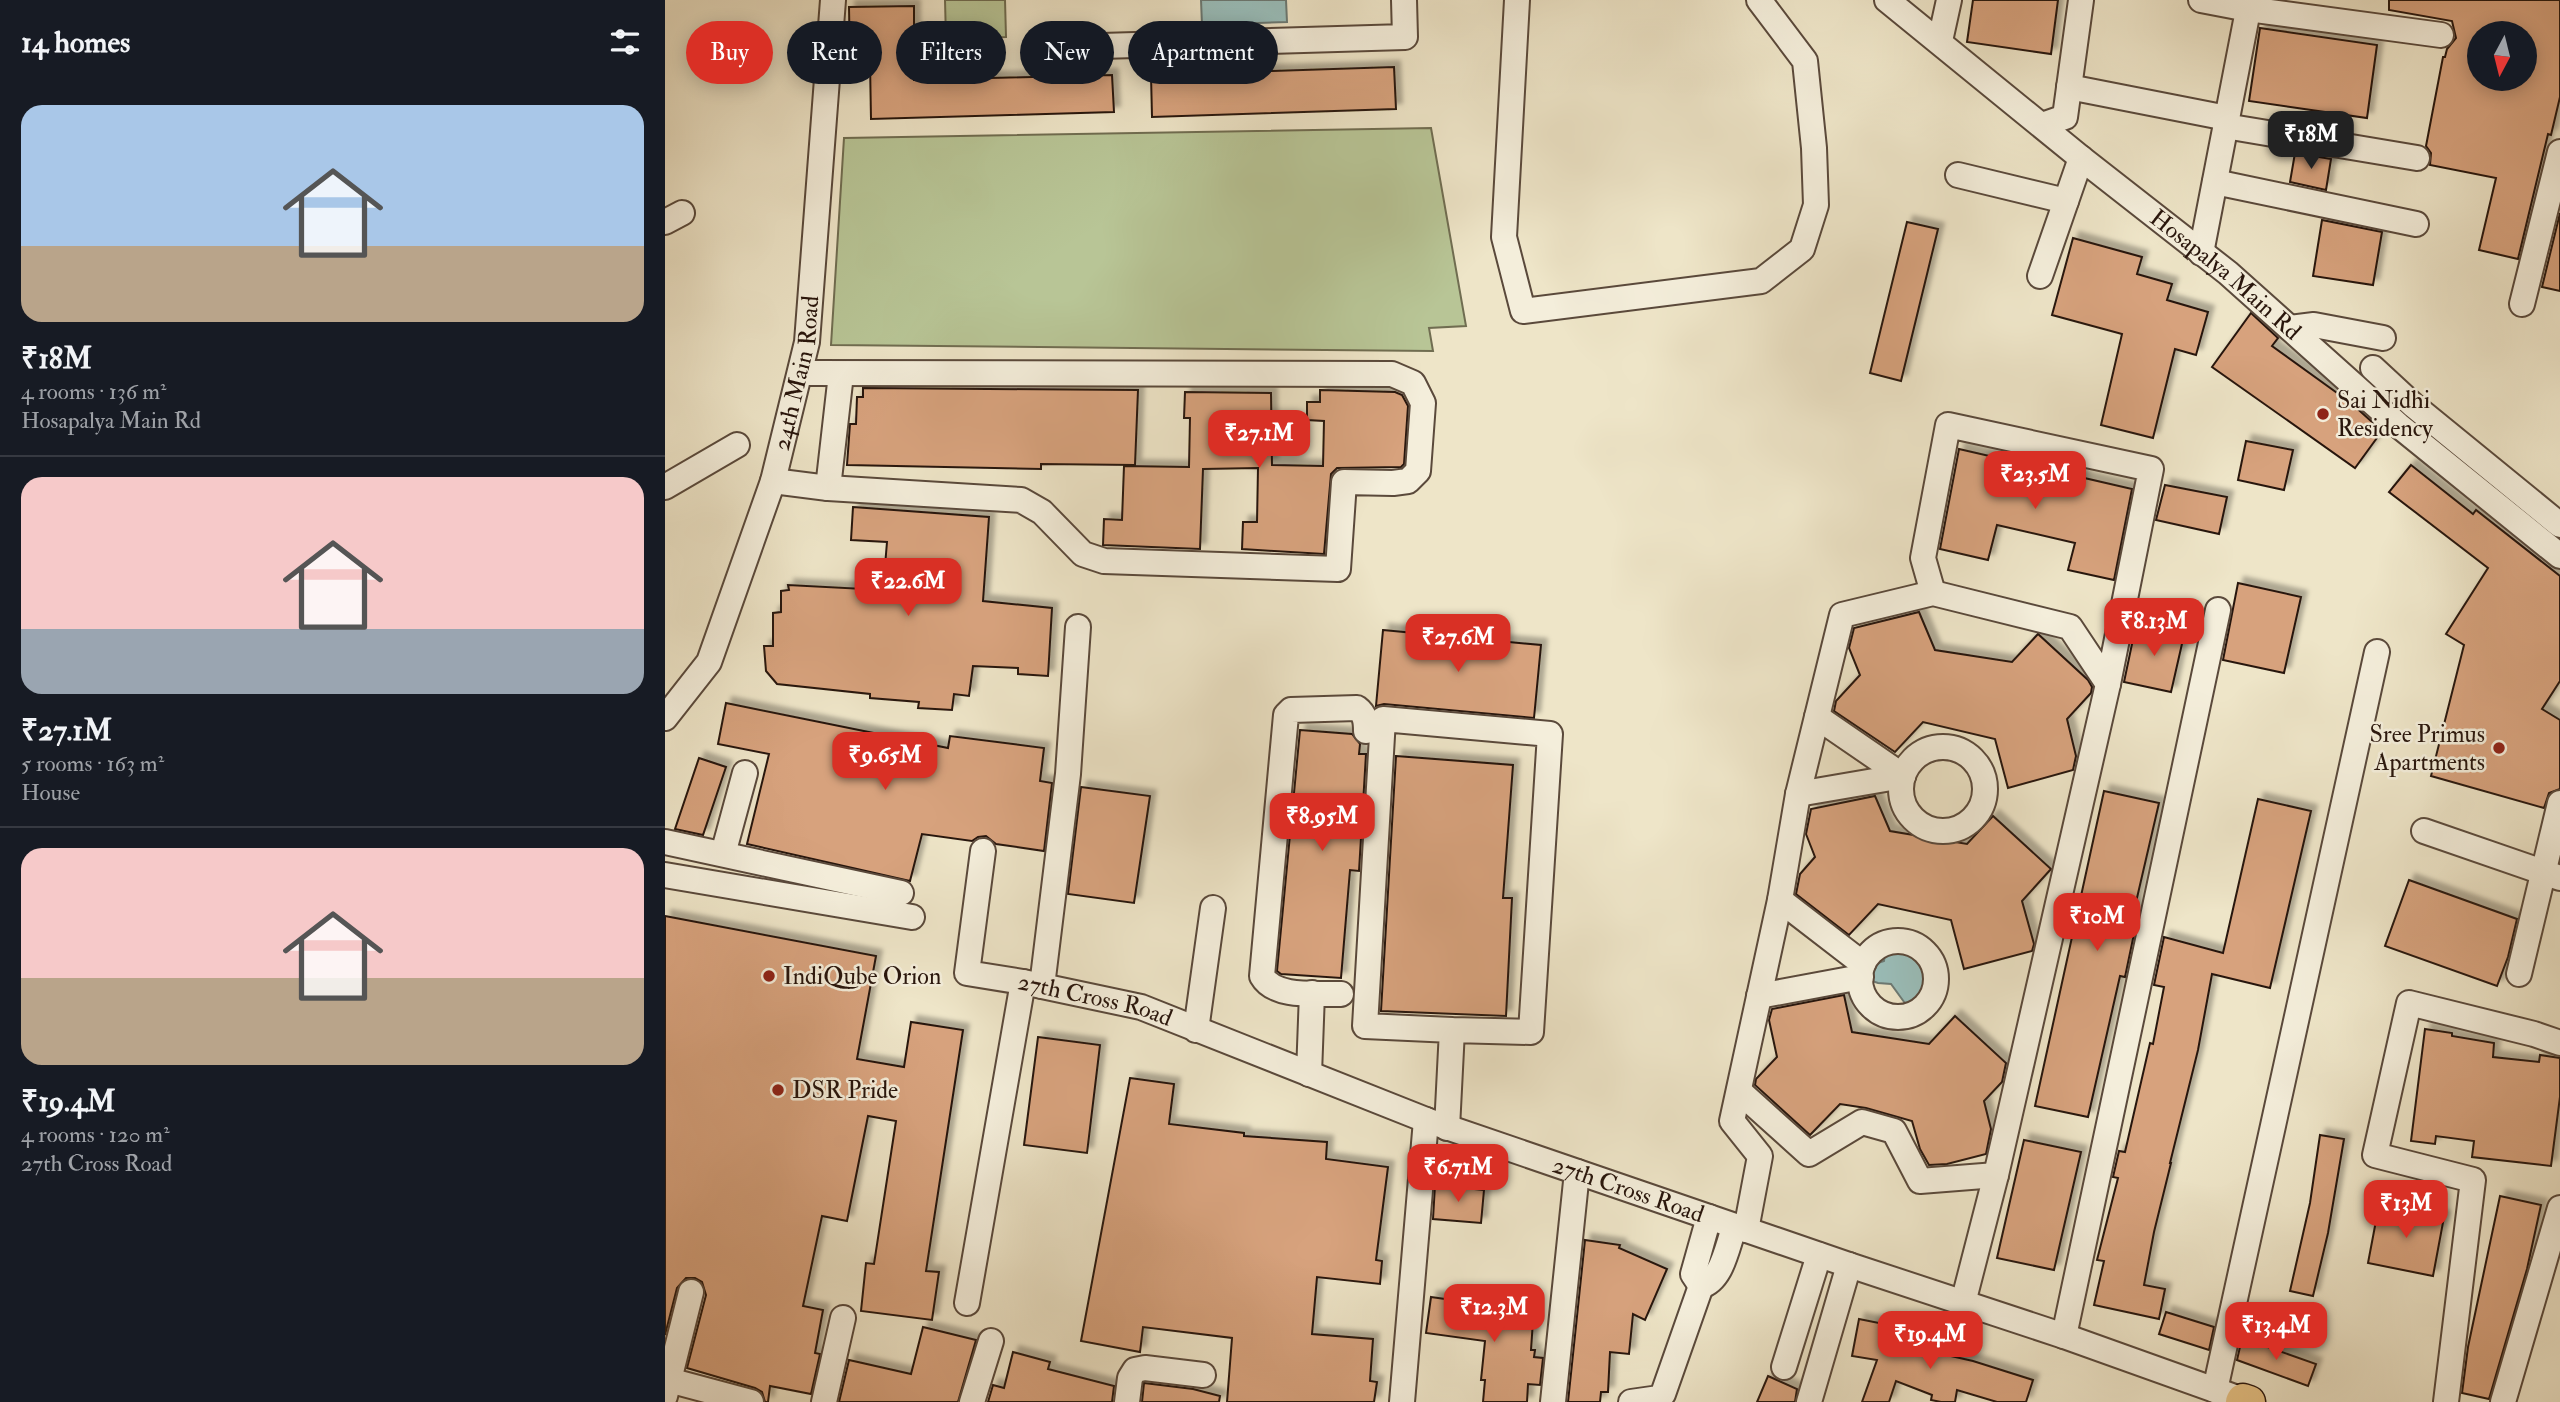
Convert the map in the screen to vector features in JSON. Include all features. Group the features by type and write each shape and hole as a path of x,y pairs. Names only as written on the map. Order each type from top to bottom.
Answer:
{"street":[{"name":"24th Main Road","path":"665,718 709,662 773,481 801,373 807,342 833,0"},
{"path":"1114,46 1405,37 1404,0"},
{"path":"1517,0 1504,237 1523,312 1761,281 1802,249 1816,205 1814,148 1805,61 1759,0"},
{"name":"Hosapalya Main Rd","path":"1887,0 2228,273 2398,425 2560,556"},
{"path":"1940,41 1949,0"},
{"path":"2042,125 2065,117 2081,0"},
{"path":"2201,0 2249,4 2441,35"},
{"path":"2201,253 2249,4"},
{"path":"2069,87 2226,122 2417,158"},
{"path":"2522,304 2560,152"},
{"path":"2040,276 2081,158"},
{"path":"1958,175 2066,201"},
{"path":"2215,182 2416,224"},
{"path":"2290,328 2314,325 2383,338"},
{"path":"2373,368 2413,405 2560,526"},
{"path":"773,481 828,488 1021,500 1042,512 1083,554 1104,561 1338,569 1344,482 1408,481 1418,471 1423,403 1413,383 1392,374 801,373"},
{"path":"828,488 841,373"},
{"path":"2398,425 2413,405"},
{"path":"1933,593 1923,558 1948,425 2151,469 2108,684 1996,1175 1963,1303"},
{"path":"665,487 737,445"},
{"path":"1701,1286 1716,1277 1741,1228 1761,1156 1732,1121 1780,900 1798,794 1842,615 1933,593 2070,627 2108,684"},
{"path":"2064,1336 2218,610"},
{"path":"967,1303 1033,984 1068,774 1078,627"},
{"path":"2237,1398 2377,652"},
{"path":"1341,994 1274,988 1262,976 1286,715 1291,710 1357,708 1366,720 1366,731"},
{"path":"1798,794 1903,776 1817,717"},
{"path":"1383,719 1550,733 1531,1032 1452,1030 1365,1026 1383,719"},
{"path":"723,854 745,773"},
{"path":"2519,975 2551,875 2560,803"},
{"path":"2424,831 2551,875"},
{"path":"665,842 901,893"},
{"name":"27th Cross Road","path":"983,850 967,973 1141,1007 1437,1124 2064,1336 2237,1398"},
{"path":"665,875 912,917"},
{"path":"1759,996 1862,971 1780,900"},
{"path":"1196,1030 1213,908"},
{"path":"1309,1074 1311,993"},
{"path":"2446,1402 2473,1180 2375,1155 2409,1003 2560,1043"},
{"path":"1402,1402 1437,1124 1452,1030"},
{"path":"1739,1091 1809,1154 1862,1122 1894,1130 1920,1181 1996,1175"},
{"path":"1553,1402 1577,1172"},
{"path":"2503,1402 2560,1208"},
{"path":"1701,1286 1693,1274 1709,1217"},
{"path":"1784,1367 1819,1255"},
{"path":"1809,1402 1849,1265"},
{"path":"1631,1402 1659,1398 1663,1394 1701,1286"},
{"path":"691,1292 666,1385 751,1402"},
{"path":"824,1402 843,1318"},
{"path":"1797,1325 1828,1336"},
{"path":"972,1402 991,1341"},
{"path":"1126,1402 1130,1378 1135,1370 1145,1368 1203,1375"}],"green space":[{"path":"945,0 1005,0 1006,21 946,21"},
{"path":"1431,128 1466,326 1429,328 1433,351 831,345 844,138"}],"water":[{"path":"1201,0 1286,0 1287,22 1202,21"},
{"path":"1892,941 1906,944 1928,956 1923,979 1926,994 1920,1004 1907,1006 1891,984 1869,980 1866,967 1884,961 1886,946"}],"building":[{"path":"1973,0 2058,0 2051,54 1967,42"},
{"path":"2389,0 2560,0 2560,97 2551,135 2548,134 2518,259 2479,250 2496,178 2430,165 2431,153 2426,146 2443,57 2456,38 2452,21 2389,10"},
{"path":"914,6 914,21 896,21 896,84 1006,84 1006,78 1020,77 1020,84 1112,84 1114,112 871,119 870,84 882,84 882,21 849,21 849,7"},
{"path":"2260,28 2377,45 2367,118 2249,101"},
{"path":"1394,67 1396,109 1152,117 1151,84 1278,84 1278,71"},
{"path":"2295,153 2331,159 2326,190 2290,182"},
{"path":"2560,213 2560,291 2542,287"},
{"path":"2322,220 2382,232 2373,285 2313,276"},
{"path":"1907,222 1938,229 1901,381 1870,373"},
{"path":"2073,238 2142,257 2137,274 2172,284 2167,300 2208,312 2196,355 2175,349 2153,438 2101,425 2122,334 2052,315"},
{"name":"Sai Nidhi Residency","path":"2251,313 2278,338 2272,346 2351,403 2382,431 2355,468 2212,367"},
{"path":"863,388 1138,390 1135,465 1041,464 1041,469 847,465 850,424 856,424 857,397 863,397"},
{"path":"1320,390 1395,392 1402,395 1408,406 1404,464 1401,467 1337,468 1331,474 1324,554 1242,549 1243,522 1257,522 1258,468 1203,469 1200,549 1103,545 1104,519 1122,520 1124,466 1189,467 1190,418 1184,418 1185,392 1271,393 1272,465 1323,466 1324,421 1307,420 1307,402 1320,402"},
{"path":"2246,441 2293,450 2284,490 2238,480"},
{"path":"1959,449 2132,489 2114,580 2068,570 2075,543 1997,525 1988,560 1940,549"},
{"path":"2411,465 2473,514 2476,510 2560,576 2560,681 2542,709 2560,720 2560,789 2549,793 2544,808 2431,776 2464,645 2446,634 2488,568 2389,492"},
{"path":"2165,485 2227,497 2219,534 2156,520"},
{"path":"853,507 989,517 983,601 1052,608 1048,676 1018,674 1018,668 973,666 969,696 954,694 952,710 918,708 919,702 870,698 870,694 777,684 766,671 764,646 773,646 773,613 781,612 781,591 789,590 788,585 883,590 887,542 851,540"},
{"path":"2238,583 2301,597 2284,673 2223,660"},
{"path":"1919,612 1935,650 2012,662 2038,634 2088,680 2092,687 2091,693 2067,719 2076,756 2073,770 2008,788 1995,739 1923,722 1895,752 1834,711 1836,701 1860,675 1849,648 1854,628"},
{"path":"2136,625 2184,635 2171,692 2124,682"},
{"path":"1383,630 1541,645 1534,718 1384,704 1376,706"},
{"path":"726,703 948,748 950,736 1044,748 1040,781 1052,783 1044,851 996,844 986,836 972,841 922,834 910,881 747,844 769,754 718,744"},
{"path":"1300,730 1352,734 1360,744 1359,754 1366,754 1359,871 1350,870 1341,978 1281,974 1277,971"},
{"path":"1396,756 1513,765 1503,898 1512,898 1506,1016 1381,1011"},
{"path":"699,758 726,767 703,835 675,829"},
{"path":"1081,787 1150,796 1134,903 1068,894"},
{"path":"2104,791 2159,803 2130,928 2135,929 2125,977 2120,976 2088,1117 2035,1106"},
{"path":"1875,796 1890,831 1967,844 1993,816 2051,869 2022,901 2034,944 2032,951 1964,969 1951,920 1878,904 1849,935 1796,894 1800,874 1815,857 1806,834 1811,809"},
{"path":"2258,799 2311,811 2270,988 2212,974 2198,1050 2154,1232 2144,1285 2165,1289 2159,1319 2094,1305 2104,1261 2097,1260 2118,1178 2113,1177 2119,1151 2125,1152 2150,1043 2153,1044 2164,987 2154,985 2164,937 2223,953"},
{"path":"2409,880 2517,919 2508,957 2497,986 2385,946"},
{"path":"665,916 876,956 857,1059 904,1067 911,1022 963,1030 926,1271 939,1272 932,1320 861,1311 866,1263 874,1264 896,1121 868,1116 847,1221 822,1216 803,1306 823,1310 815,1353 820,1354 811,1394 770,1386 768,1402 765,1402 762,1392 755,1388 687,1368 706,1295 702,1282 695,1278 686,1278 677,1288 665,1335"},
{"path":"1844,995 1852,1032 1929,1044 1955,1016 2006,1063 2002,1082 1984,1101 1991,1129 1986,1154 1947,1164 1929,1165 1920,1149 1912,1121 1840,1104 1810,1135 1755,1085 1756,1079 1777,1057 1769,1020 1772,1009"},
{"path":"2425,1029 2494,1043 2493,1057 2539,1062 2540,1055 2560,1058 2560,1097 2551,1166 2472,1157 2474,1141 2436,1136 2435,1144 2411,1141"},
{"path":"1038,1037 1100,1045 1087,1153 1024,1145"},
{"path":"1130,1078 1174,1084 1169,1124 1244,1133 1244,1136 1327,1142 1326,1159 1388,1167 1376,1260 1382,1261 1380,1284 1317,1277 1312,1334 1373,1339 1370,1381 1377,1382 1374,1402 1227,1402 1232,1338 1143,1327 1140,1352 1081,1341"},
{"path":"2320,1135 2344,1139 2328,1233 2313,1296 2290,1291 2310,1203"},
{"path":"2024,1140 2081,1152 2054,1270 1997,1258"},
{"path":"1435,1185 1484,1190 1481,1223 1433,1219"},
{"path":"2500,1196 2541,1205 2527,1269 2489,1399 2462,1393 2468,1347"},
{"path":"2379,1205 2444,1217 2433,1276 2368,1263"},
{"path":"1585,1240 1620,1245 1619,1248 1667,1269 1645,1320 1633,1314 1629,1354 1610,1352 1608,1392 1601,1392 1600,1402 1568,1402"},
{"path":"1431,1297 1487,1305 1534,1306 1531,1350 1535,1350 1534,1357 1543,1358 1540,1385 1528,1384 1527,1402 1483,1402 1485,1380 1481,1380 1485,1341 1426,1333"},
{"path":"2166,1312 2214,1327 2209,1350 2159,1334"},
{"path":"1859,1319 1884,1324 1883,1332 1929,1351 1973,1361 2033,1380 2026,1402 1997,1402 1957,1390 1955,1402 1941,1402 1931,1400 1932,1395 1896,1381 1889,1402 1862,1402 1877,1360 1852,1356"},
{"path":"923,1327 976,1340 958,1402 839,1402 849,1360 911,1374"},
{"path":"2242,1338 2316,1364 2308,1386 2237,1360"},
{"path":"1013,1352 1050,1362 1048,1369 1114,1386 1112,1402 988,1402 993,1385 1004,1388"},
{"path":"1768,1376 1797,1389 1795,1402 1757,1402"},
{"path":"1144,1383 1193,1389 1220,1396 1219,1402 1142,1402"}],"place":[{"name":"Sai Nidhi Residency","path":"2323,414"},
{"name":"Sree Primus Apartments","path":"2499,748"},
{"name":"IndiQube Orion","path":"769,976"},
{"name":"DSR Pride","path":"778,1090"}]}
